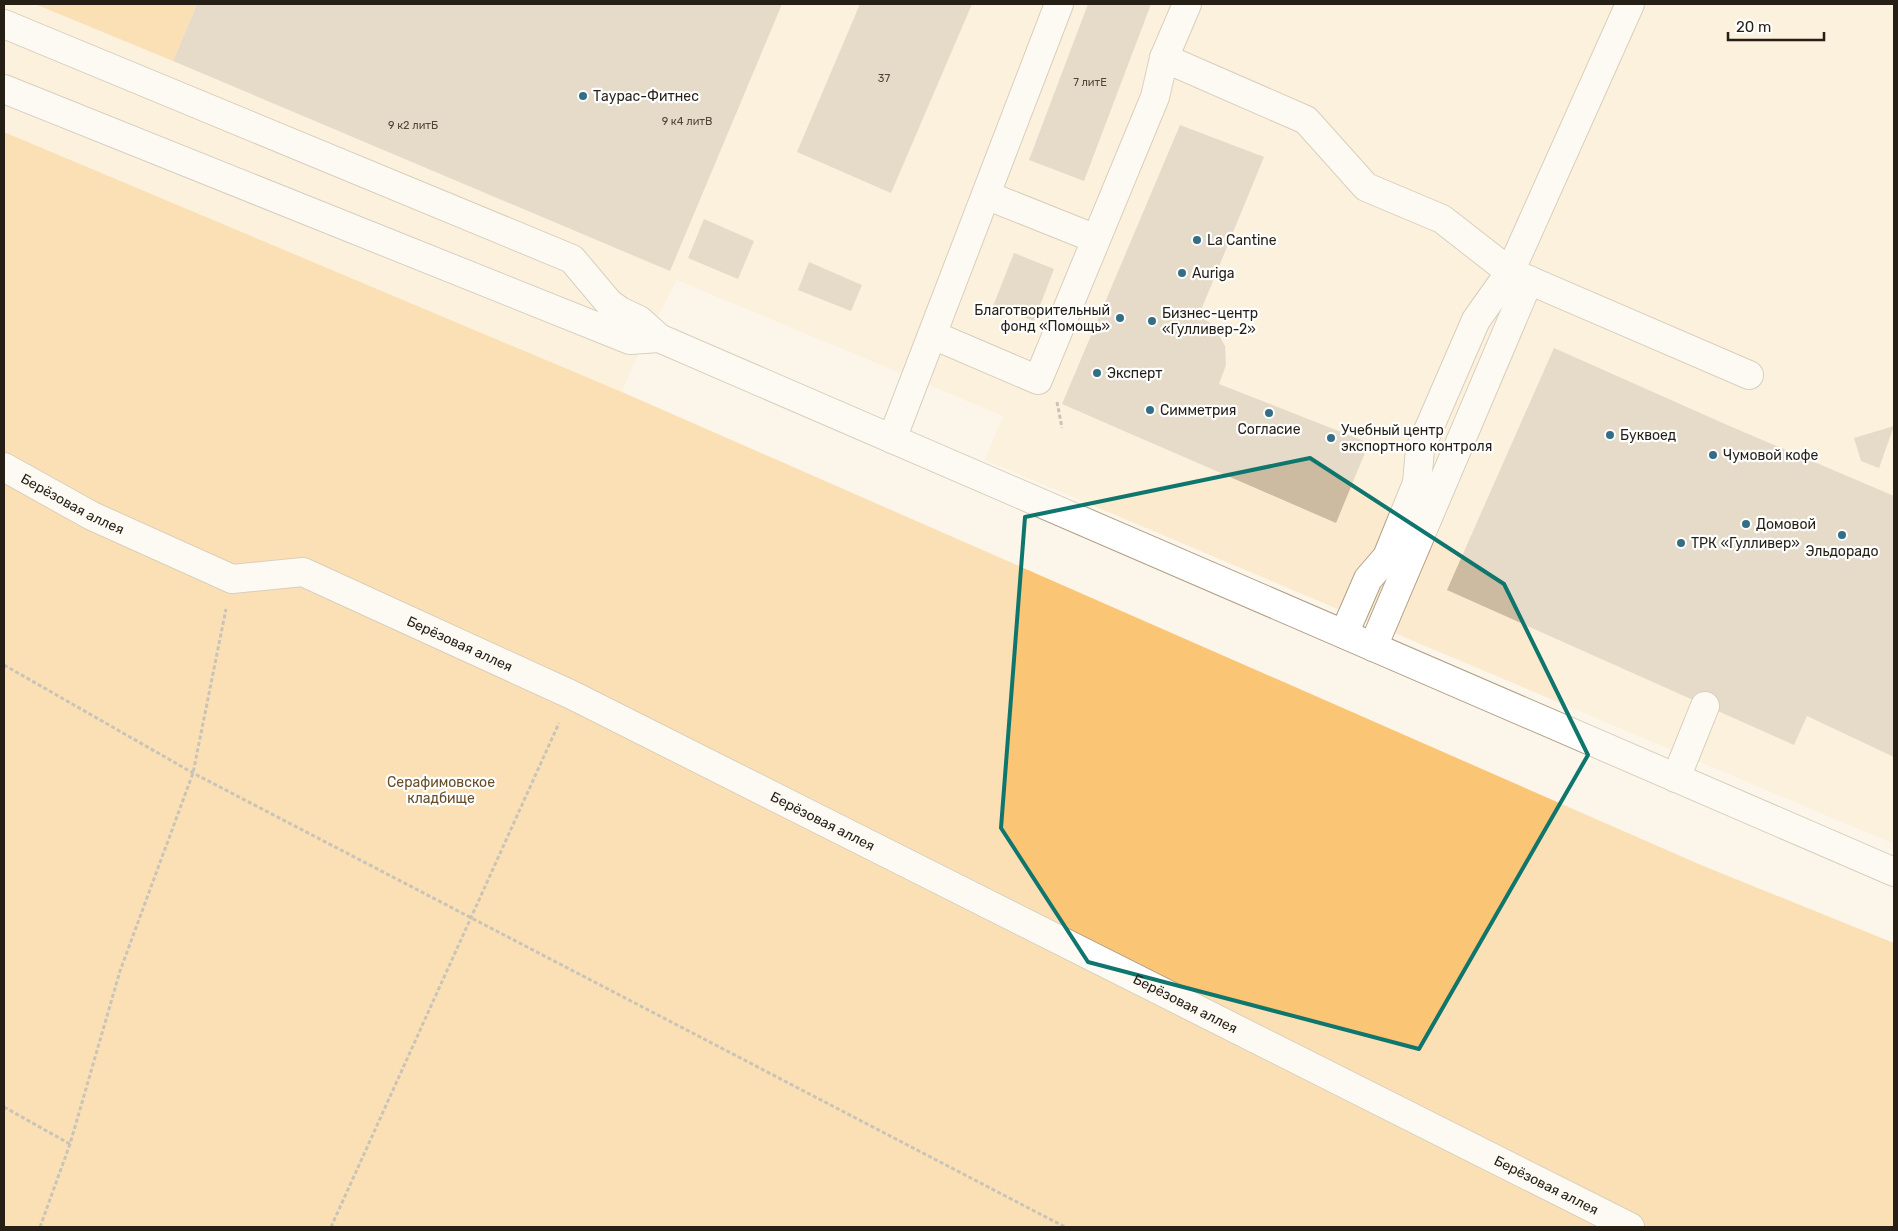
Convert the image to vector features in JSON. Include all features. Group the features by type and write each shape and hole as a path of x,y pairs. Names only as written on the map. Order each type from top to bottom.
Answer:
{"street":[{"path":"892,439 1059,4"},
{"path":"933,335 1038,380 1155,97 1164,58 1187,4"},
{"path":"1373,647 1630,4"},
{"path":"4,24 572,259 609,303 620,311 639,320 659,338 1894,872"},
{"path":"1164,58 1306,120 1366,187 1442,219 1520,276 1749,375"},
{"path":"4,89 630,340 659,338"},
{"path":"986,195 1096,239"},
{"path":"1344,634 1368,579 1387,557 1417,483 1420,449 1476,320 1520,276"},
{"name":"Берёзовая аллея","path":"4,467 92,516 232,579 303,572 572,695 1630,1227"},
{"path":"1676,778 1705,706"}],"path":[{"path":"40,1227 70,1144 120,971 193,773 232,579"},
{"path":"4,664 193,773 1065,1227"},
{"path":"331,1227 572,695"},
{"path":"4,1106 70,1144"}],"highlighted area":[{"path":"1310,458 1504,584 1588,755 1419,1049 1088,962 1001,828 1025,517"}],"shaded area":[{"path":"4,4 1894,4 1894,844 985,460 1003,416 677,280 636,358 622,392 4,132"}],"green space":[{"path":"35,4 197,4 173,61"},
{"name":"Серафимовское кладбище","path":"4,132 622,392 1701,865 1894,943 1894,1227 4,1227"}],"building":[{"path":"197,4 782,4 670,271 173,61"},
{"path":"860,4 972,4 891,193 797,152"},
{"path":"1088,4 1151,4 1084,181 1029,160"},
{"name":"Бизнес-центр «Гулливер-2»","path":"1180,125 1264,157 1199,315 1214,326 1225,346 1226,365 1219,384 1369,443 1336,523 1062,404"},
{"path":"704,219 754,241 738,279 688,258"},
{"path":"1014,253 1054,269 1034,321 993,306"},
{"path":"809,262 862,285 851,311 798,290"},
{"name":"ТРК «Гулливер»","path":"1554,348 1894,496 1894,757 1807,716 1794,745 1447,590"},
{"path":"1894,426 1879,468 1861,461 1854,438"}],"place":[{"name":"Таурас-Фитнес","path":"583,96"},
{"name":"La Cantine","path":"1197,240"},
{"name":"Auriga","path":"1182,273"},
{"name":"Благотворительный фонд «Помощь»","path":"1120,318"},
{"name":"Бизнес-центр «Гулливер-2»","path":"1152,321"},
{"name":"Эксперт","path":"1097,373"},
{"name":"Симметрия","path":"1150,410"},
{"name":"Согласие","path":"1269,413"},
{"name":"Буквоед","path":"1610,435"},
{"name":"Учебный центр экспортного контроля","path":"1331,438"},
{"name":"Чумовой кофе","path":"1713,455"},
{"name":"Домовой","path":"1746,524"},
{"name":"Эльдорадо","path":"1842,535"},
{"name":"ТРК «Гулливер»","path":"1681,543"}]}
